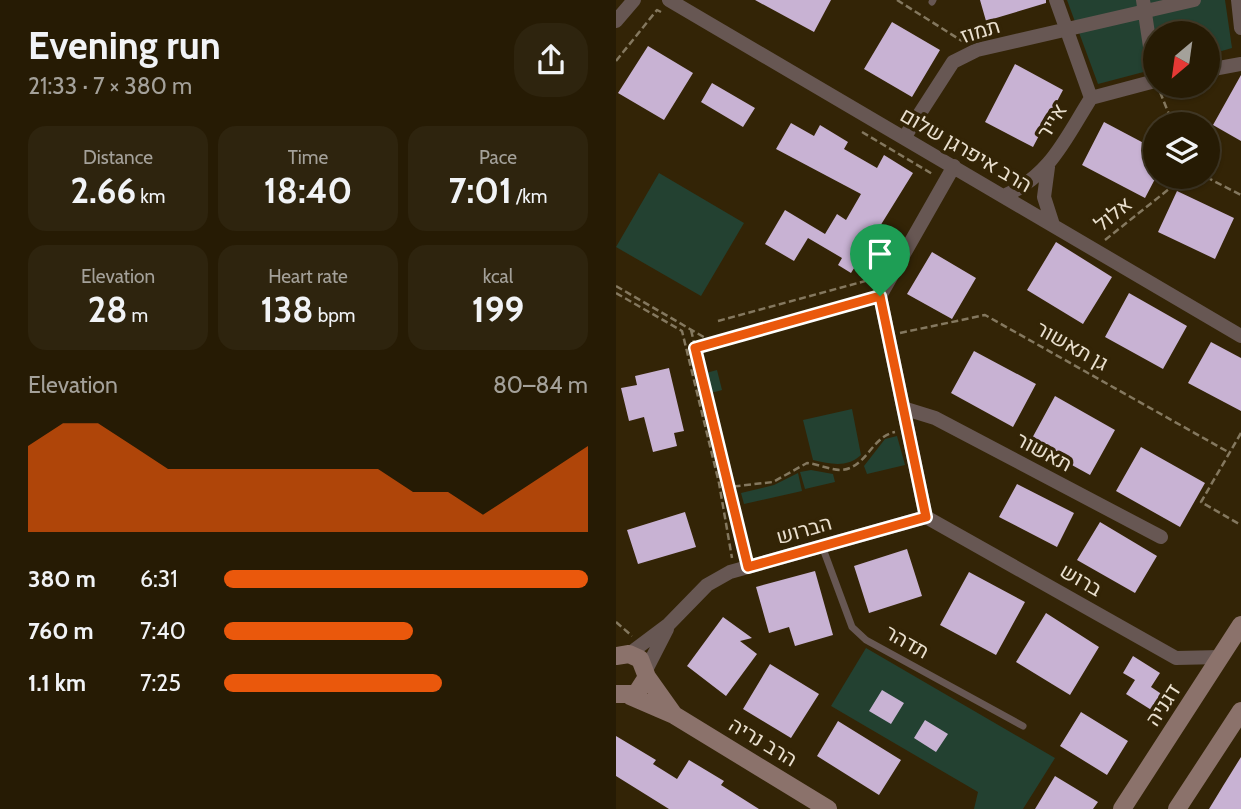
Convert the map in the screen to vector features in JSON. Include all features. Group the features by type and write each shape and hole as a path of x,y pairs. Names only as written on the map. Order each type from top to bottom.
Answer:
{"street":[{"path":"616,21 634,0"},
{"name":"הרב איפרגן שלום","path":"669,0 1241,336"},
{"name":"אייר","path":"1056,0 1091,98"},
{"path":"1065,28 1143,6 1194,0"},
{"path":"1238,0 1241,29"},
{"name":"תמוז","path":"904,138 953,62 977,50 1065,28"},
{"path":"1220,68 1241,64"},
{"name":"אייר","path":"1004,196 1028,185 1048,167 1091,98 1143,83"},
{"path":"926,517 906,409 880,296 954,166"},
{"name":"אייר","path":"1048,167 1044,197 1052,225"},
{"name":"תאשור","path":"906,409 935,418 1161,537"},
{"name":"הברוש","path":"622,652 669,624 707,585 730,572 926,517"},
{"name":"ברוש","path":"926,517 1176,658 1221,657"},
{"name":"הברוש","path":"647,674 669,624"},
{"name":"דגניה","path":"1122,809 1241,625"},
{"name":"הרב נריה","path":"622,652 640,659 674,715"},
{"path":"621,696 642,689 647,674"},
{"name":"הרב נריה","path":"621,696 674,715 807,804 828,809"},
{"path":"1177,809 1235,729 1241,710"}],"lane":[{"name":"תדהר","path":"822,546 852,627 866,640 1023,726"}],"path":[{"path":"897,0 977,50"},
{"path":"616,61 657,10 669,18"},
{"path":"858,129 934,176"},
{"path":"1220,184 1241,195"},
{"name":"אלול","path":"1094,249 1169,189"},
{"path":"718,321 869,280 898,234"},
{"path":"616,286 714,343"},
{"path":"616,293 682,331 719,483 732,558"},
{"path":"695,348 880,296"},
{"name":"גן תאשור","path":"889,335 985,315 1230,453"},
{"path":"691,330 748,567"},
{"path":"729,487 773,482 807,463 840,470 852,467 861,462 885,434 909,429"},
{"path":"1241,433 1201,502 1241,525"},
{"path":"616,622 622,652"}],"green space":[{"path":"1067,0 1225,0 1232,48 1220,52 1220,21 1143,21 1143,72 1098,84"},
{"path":"659,173 744,223 701,296 616,247"},
{"path":"717,370 722,390 711,393 706,373"},
{"path":"852,409 861,455 844,463 832,464 813,460 803,420"},
{"path":"897,436 905,465 867,474 864,466 885,439"},
{"path":"811,470 833,474 835,482 805,489 800,472"},
{"path":"798,473 802,491 744,504 741,493 774,485"},
{"path":"866,648 1055,758 1023,809 974,809 978,792 831,706"}],"building":[{"path":"755,0 831,0 814,32"},
{"path":"980,0 1046,0 1046,3 986,21"},
{"path":"892,22 940,50 912,97 864,69"},
{"path":"648,46 693,73 664,120 618,93"},
{"path":"1015,64 1063,90 1033,147 985,122"},
{"path":"1241,75 1241,141 1220,129 1220,112"},
{"path":"712,83 755,108 743,127 701,102"},
{"path":"1104,122 1143,143 1143,189 1150,189 1145,198 1082,165"},
{"path":"791,123 814,136 820,125 848,142 844,149 877,168 884,155 913,173 851,273 838,265 842,258 808,238 794,261 765,244 785,210 825,234 837,214 846,220 861,194 776,149"},
{"path":"1177,191 1234,218 1215,259 1158,232"},
{"path":"1056,242 1112,277 1083,324 1027,290"},
{"path":"932,252 976,278 952,319 907,294"},
{"path":"1129,293 1187,326 1163,369 1105,337"},
{"path":"1211,342 1241,358 1241,411 1188,383"},
{"path":"974,351 1036,384 1013,427 951,393"},
{"path":"669,368 684,431 674,433 677,446 653,452 644,417 629,421 621,388 637,385 635,376"},
{"path":"1055,396 1115,430 1090,475 1030,442"},
{"path":"1141,447 1205,483 1180,527 1116,491"},
{"path":"1017,484 1074,513 1057,547 999,517"},
{"path":"685,512 696,547 638,564 627,530"},
{"path":"1100,522 1157,556 1135,593 1077,560"},
{"path":"907,549 922,596 869,613 854,566"},
{"path":"815,571 833,635 795,646 789,627 769,633 756,587"},
{"path":"969,572 1025,602 996,655 940,625"},
{"path":"1046,613 1099,647 1070,695 1016,662"},
{"path":"723,617 752,638 740,641 757,654 726,696 687,666"},
{"path":"1133,656 1160,673 1151,687 1163,695 1153,711 1126,694 1135,680 1123,673"},
{"path":"770,664 819,694 791,738 743,709"},
{"path":"882,690 904,703 891,724 869,711"},
{"path":"1081,712 1128,741 1107,775 1060,746"},
{"path":"925,720 948,734 936,752 914,738"},
{"path":"838,721 901,760 879,795 817,756"},
{"path":"616,736 656,760 653,764 677,779 689,760 724,781 721,785 759,809 669,809 616,776"},
{"path":"1241,757 1241,809 1209,809 1223,786"},
{"path":"1055,776 1098,802 1093,809 1035,809"}],"route":[{"path":"880,296 906,409 926,517 748,567 695,348 880,296"}]}
